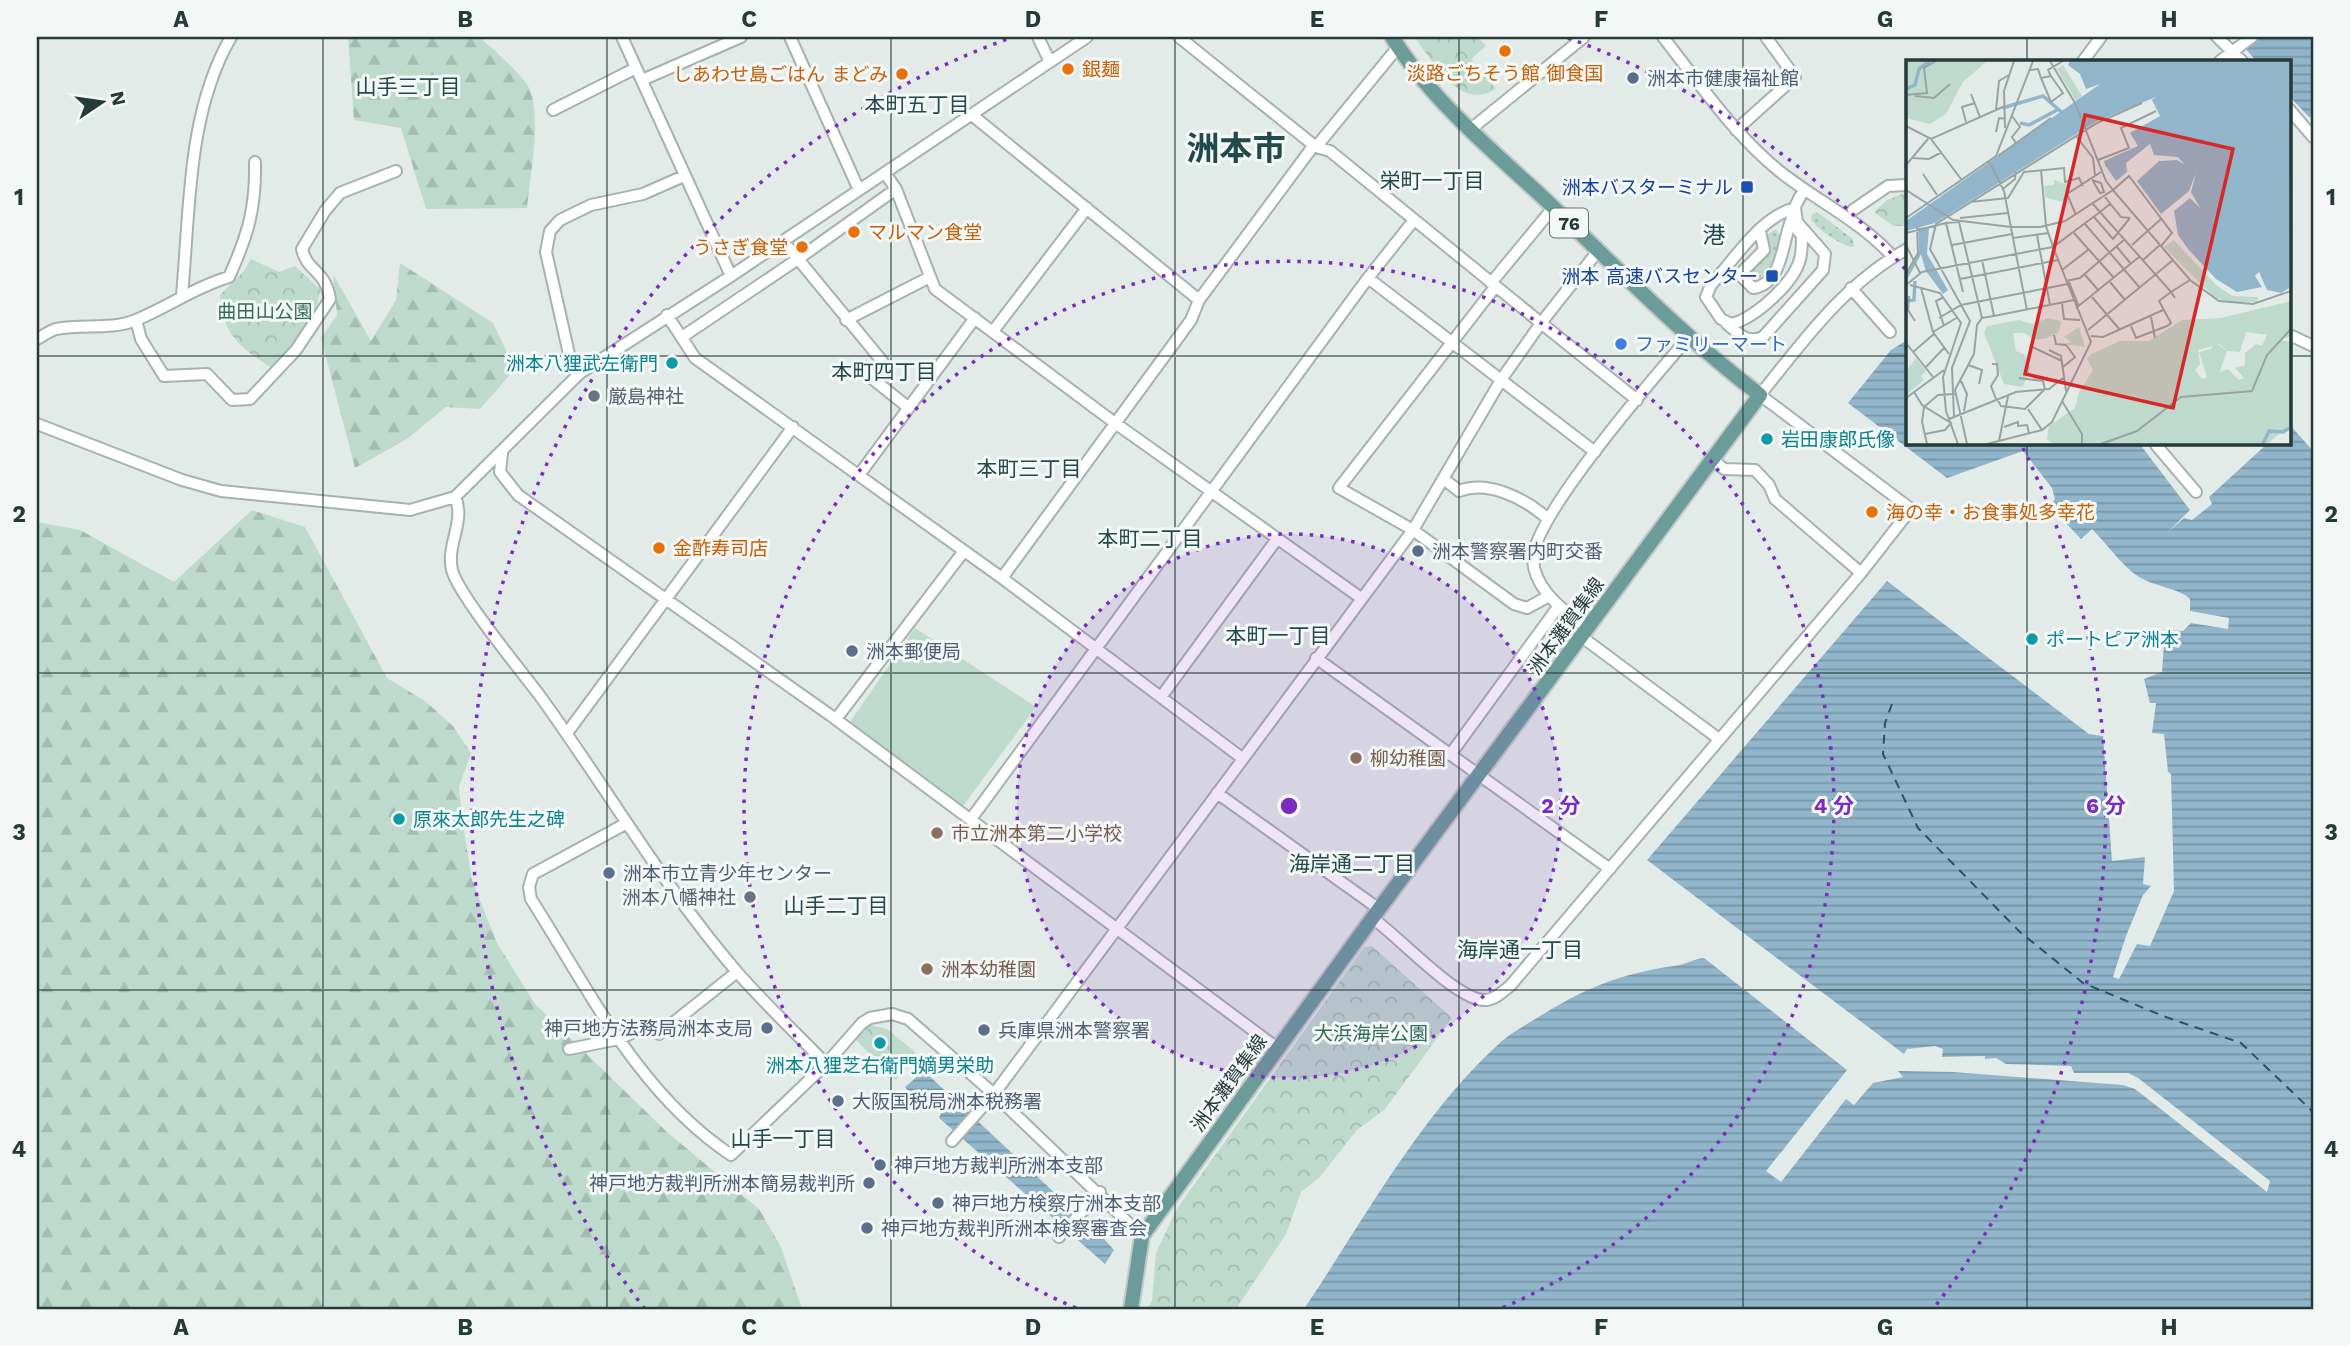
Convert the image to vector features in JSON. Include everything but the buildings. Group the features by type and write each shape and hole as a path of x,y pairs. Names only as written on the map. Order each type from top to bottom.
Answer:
{"main road":[{"name":"76","path":"1395,42 1471,129 1688,338 1760,395"},
{"name":"洲本灘賀集線","path":"1131,1309 1142,1236 1376,913 1760,395"}],"street":[{"path":"182,295 192,180 204,95 231,37"},
{"path":"622,37 732,276"},
{"path":"642,80 741,37"},
{"path":"790,37 859,190"},
{"path":"1038,37 1050,61"},
{"path":"37,424 182,480 221,491 410,510 455,497 502,453 579,373 732,276 1087,37"},
{"path":"1180,37 1315,146 1330,151 1637,400"},
{"path":"1471,129 1584,37"},
{"path":"1663,37 1751,146 1805,190 1880,243 1893,257"},
{"path":"1736,130 1796,77 1766,37"},
{"path":"2084,60 2101,37"},
{"path":"2217,37 2241,60"},
{"path":"2221,60 2252,37"},
{"path":"1002,578 1191,320 1199,300 1395,42"},
{"path":"553,110 636,68"},
{"path":"2290,110 2313,137"},
{"path":"972,115 1199,300"},
{"path":"38,338 52,330 75,327 105,328 136,320 182,295 229,276 248,234 256,197 255,162"},
{"path":"136,320 141,339 164,376 207,374 232,400 250,399 296,350 330,299 327,282 304,259 302,249 325,211 341,193 396,171"},
{"path":"885,173 895,189 928,278 935,289 1361,598"},
{"path":"579,373 569,354 546,252 550,231 560,220 591,205 643,194 684,176"},
{"path":"1853,210 1888,186 1906,185"},
{"path":"682,337 799,259 895,189"},
{"path":"1760,231 1764,250 1743,271 1742,277 1753,288 1760,287 1781,265 1785,235 1805,190"},
{"path":"994,330 1087,208"},
{"path":"1549,596 1527,608 1514,604 1413,530 1339,488 1553,208"},
{"path":"1795,208 1797,222 1825,254 1823,270 1763,337 1755,341 1746,339 1727,324 1706,297 1711,285 1760,231 1781,211 1795,208"},
{"path":"971,819 1211,490 1414,220"},
{"path":"1727,324 1746,320 1757,312 1793,275 1800,259 1802,236 1791,221"},
{"path":"789,248 881,361 869,376 909,408"},
{"path":"1217,793 1376,913 1457,989 1484,1000 1497,997 1510,986 1610,869 1613,861 1861,573 1911,509 1760,395 1826,312 1851,288 1906,250"},
{"path":"952,1141 994,1094 1413,530 1445,480 1501,380 1541,323 1598,251"},
{"path":"846,320 928,278"},
{"path":"1368,278 1595,452"},
{"path":"1851,288 1890,332"},
{"path":"667,315 695,358 1002,578 1242,758"},
{"path":"859,475 975,318"},
{"path":"2290,338 2292,336 2313,346"},
{"path":"1688,338 1595,452 1547,518 1534,551 1533,562 1549,596 1558,607 1585,632 1719,739"},
{"path":"566,733 793,427"},
{"path":"2160,444 2196,492"},
{"path":"502,453 500,472 518,495 667,597 836,719 1277,1048"},
{"path":"1713,460 1724,468 1755,470 1769,485 1775,499 1861,573"},
{"path":"1445,480 1458,491 1474,486 1497,490 1547,518"},
{"path":"455,497 460,508 452,544 452,570 627,822 737,972 826,1064"},
{"path":"1161,697 1277,539"},
{"path":"836,719 964,551"},
{"path":"1450,755 1558,607"},
{"path":"1316,658 1610,869"},
{"path":"627,822 533,874 528,887 531,899 619,1039 698,1133 731,1155 826,1064 862,1023 870,1018 892,1014 908,1019 994,1094 1100,1192 1142,1236"},
{"path":"569,1048 619,1039 651,1024 659,1034 737,972"},
{"path":"1059,1237 1100,1192"}],"green space":[{"path":"348,37 479,37 506,61 525,82 533,100 535,131 527,208 426,209 401,128 354,120"},
{"path":"1478,37 1486,46 1471,59 1496,89 1483,94 1460,90 1440,72 1416,39"},
{"path":"1906,192 1906,226 1893,226 1874,212 1887,200"},
{"path":"1817,212 1853,239 1854,247 1837,241 1815,224 1811,220 1812,214"},
{"path":"1776,229 1780,236 1775,263 1755,282 1748,274 1769,251 1767,235"},
{"name":"曲田山公園","path":"251,259 279,272 295,266 320,289 315,311 303,333 288,352 270,367 234,338 222,308 220,295 243,272"},
{"path":"400,263 493,323 515,369 480,409 446,407 407,439 355,468 321,338 337,315 333,274 371,341 396,300"},
{"path":"252,510 305,527 387,678 425,701 453,726 471,753 459,787 472,880 497,943 535,1004 667,1132 759,1209 781,1247 802,1309 37,1309 37,522 80,530 174,582"},
{"path":"915,628 1036,707 960,810 850,722"},
{"name":"大浜海岸公園","path":"1372,946 1452,1018 1385,1109 1357,1130 1319,1178 1301,1192 1286,1234 1236,1309 1147,1309 1152,1301 1156,1253 1176,1210 1364,947"},
{"path":"870,1025 887,1029 914,1051 916,1056 896,1080 856,1040"}],"water":[{"path":"2236,37 2313,37 2313,117 2309,117 2290,97 2290,60 2255,60"},
{"path":"1906,341 1906,444 2140,444 2190,510 2168,532 2184,518 2192,520 2212,504 2209,497 2267,444 2290,444 2290,425 2313,451 2313,1309 1304,1309 1420,1134 1445,1101 1502,1041 1554,1007 1587,990 1636,973 1704,958 1847,1070 1766,1171 1781,1182 1846,1099 1854,1105 1873,1083 1903,1077 1898,1071 1953,1072 2123,1085 2135,1089 2267,1192 2270,1181 2128,1073 2074,1073 2071,1066 2006,1064 1996,1058 1985,1059 1985,1056 1942,1057 1943,1049 1935,1046 1907,1049 1904,1054 1647,860 1887,581 2089,734 2103,736 2112,861 2145,857 2143,884 2151,886 2143,895 2113,977 2119,979 2137,944 2150,946 2174,891 2171,774 2168,772 2164,734 2152,733 2156,703 2150,703 2144,679 2162,672 2165,630 2183,631 2191,623 2228,629 2229,618 2190,611 2190,599 2139,577 2092,529 2081,539 2050,506 2055,499 2052,488 2023,451 1947,478 1848,403 1891,350"},
{"path":"924,1071 1104,1239 1114,1250 1105,1264 939,1118 942,1111 926,1095 916,1101 905,1087"}],"pier":[{"path":"2149,736 2163,736 2167,773 2170,775 2172,891 2150,945 2138,943 2148,942 2170,890 2167,776 2164,773 2160,737"}],"ferry route":[{"path":"1892,704 1885,723 1883,754 1918,828 2020,932 2083,983 2163,1016 2241,1043 2311,1110 2313,1116"}],"place":[{"name":"淡路ごちそう館 御食国","path":"1505,51"},
{"name":"銀麺","path":"1068,69"},
{"name":"しあわせ島ごはん まどみ","path":"902,74"},
{"name":"洲本市健康福祉館","path":"1633,78"},
{"name":"洲本バスターミナル","path":"1747,187"},
{"name":"マルマン食堂","path":"854,232"},
{"name":"うさぎ食堂","path":"802,247"},
{"name":"洲本 高速バスセンター","path":"1772,276"},
{"name":"ファミリーマート","path":"1621,344"},
{"name":"洲本八狸武左衛門","path":"672,363"},
{"name":"厳島神社","path":"594,396"},
{"name":"岩田康郎氏像","path":"1767,439"},
{"name":"海の幸・お食事処多幸花","path":"1872,512"},
{"name":"金酢寿司店","path":"659,548"},
{"name":"洲本警察署内町交番","path":"1418,551"},
{"name":"ポートピア洲本","path":"2032,639"},
{"name":"洲本郵便局","path":"852,651"},
{"name":"柳幼稚園","path":"1356,758"},
{"name":"原來太郎先生之碑","path":"399,819"},
{"name":"市立洲本第二小学校","path":"937,833"},
{"name":"洲本市立青少年センター","path":"609,873"},
{"name":"洲本八幡神社","path":"750,897"},
{"name":"洲本幼稚園","path":"927,969"},
{"name":"神戸地方法務局洲本支局","path":"767,1028"},
{"name":"兵庫県洲本警察署","path":"984,1030"},
{"name":"洲本八狸芝右衛門嫡男栄助","path":"880,1043"},
{"name":"大阪国税局洲本税務署","path":"838,1101"},
{"name":"神戸地方裁判所洲本支部","path":"880,1165"},
{"name":"神戸地方裁判所洲本簡易裁判所","path":"869,1183"},
{"name":"神戸地方検察庁洲本支部","path":"938,1203"},
{"name":"神戸地方裁判所洲本検察審査会","path":"867,1228"}],"district":[{"name":"山手三丁目","path":"408,86"},
{"name":"本町五丁目","path":"917,104"},
{"name":"洲本市","path":"1236,148"},
{"name":"栄町一丁目","path":"1432,180"},
{"name":"港","path":"1714,235"},
{"name":"本町四丁目","path":"884,371"},
{"name":"本町三丁目","path":"1029,468"},
{"name":"本町二丁目","path":"1150,538"},
{"name":"本町一丁目","path":"1278,635"},
{"name":"海岸通二丁目","path":"1352,863"},
{"name":"山手二丁目","path":"836,905"},
{"name":"海岸通一丁目","path":"1520,949"},
{"name":"山手一丁目","path":"783,1138"}]}
